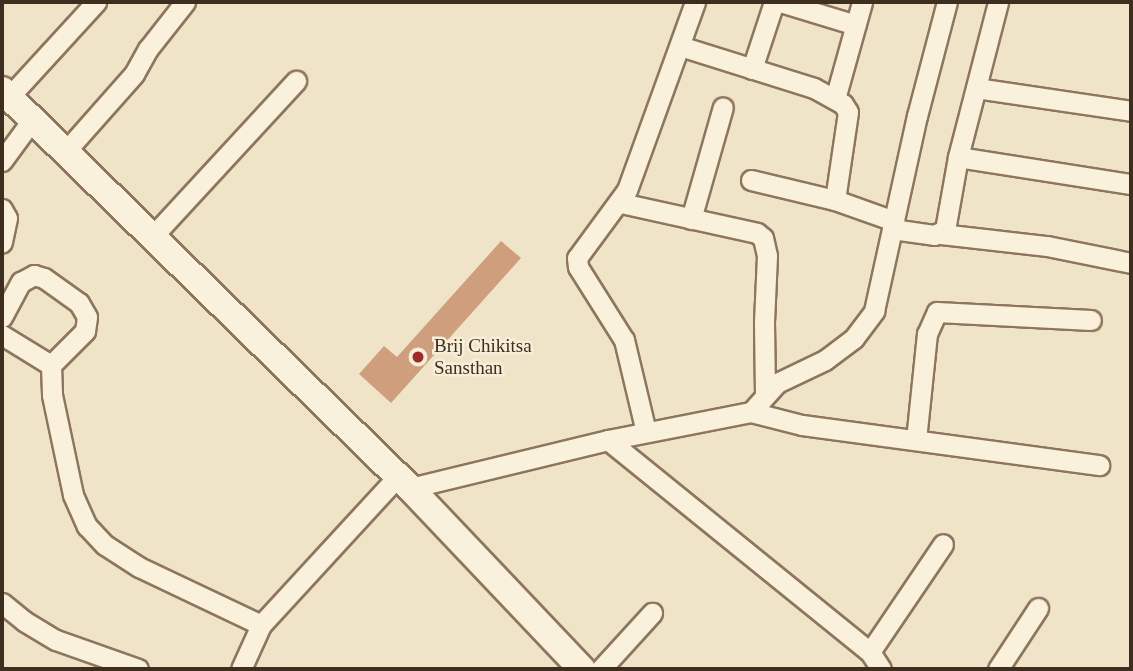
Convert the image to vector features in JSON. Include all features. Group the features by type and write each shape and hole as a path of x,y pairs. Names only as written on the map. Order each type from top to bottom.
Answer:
{"street":[{"path":"96,2 5,93 404,482 582,669"},
{"path":"65,152 134,74 148,49 185,2"},
{"path":"646,432 624,340 578,267 577,258 621,203 652,127 695,2"},
{"path":"752,69 774,2"},
{"path":"780,2 856,25"},
{"path":"835,99 862,2"},
{"path":"751,412 777,383 825,360 868,324 874,311 917,116 947,2"},
{"path":"941,234 946,224 958,157 998,2"},
{"path":"680,46 814,89 844,104 848,112 835,200"},
{"path":"151,238 296,81"},
{"path":"976,88 1131,111"},
{"path":"691,219 723,107"},
{"path":"2,161 32,120"},
{"path":"958,157 1131,184"},
{"path":"751,180 835,200 893,225 941,234 1047,246 1131,262"},
{"path":"621,203 757,233 763,238 767,256 765,396"},
{"path":"2,209 7,218 2,242"},
{"path":"2,317 21,282 34,275 44,278 79,303 87,317 85,331 51,365 52,395 73,495 87,526 105,545 139,568 261,625"},
{"path":"916,440 927,334 937,312 1091,320"},
{"path":"2,335 51,365"},
{"path":"241,669 261,625 404,482 751,412 802,425 1099,465"},
{"path":"608,440 870,652 881,669"},
{"path":"870,652 943,544"},
{"path":"2,603 24,621 56,640 138,669"},
{"path":"998,669 1038,608"},
{"path":"601,669 652,613"}],"building":[{"path":"501,241 521,258 391,403 359,374 384,346 397,357"}],"place":[{"name":"Brij Chikitsa Sansthan","path":"418,357"}]}
